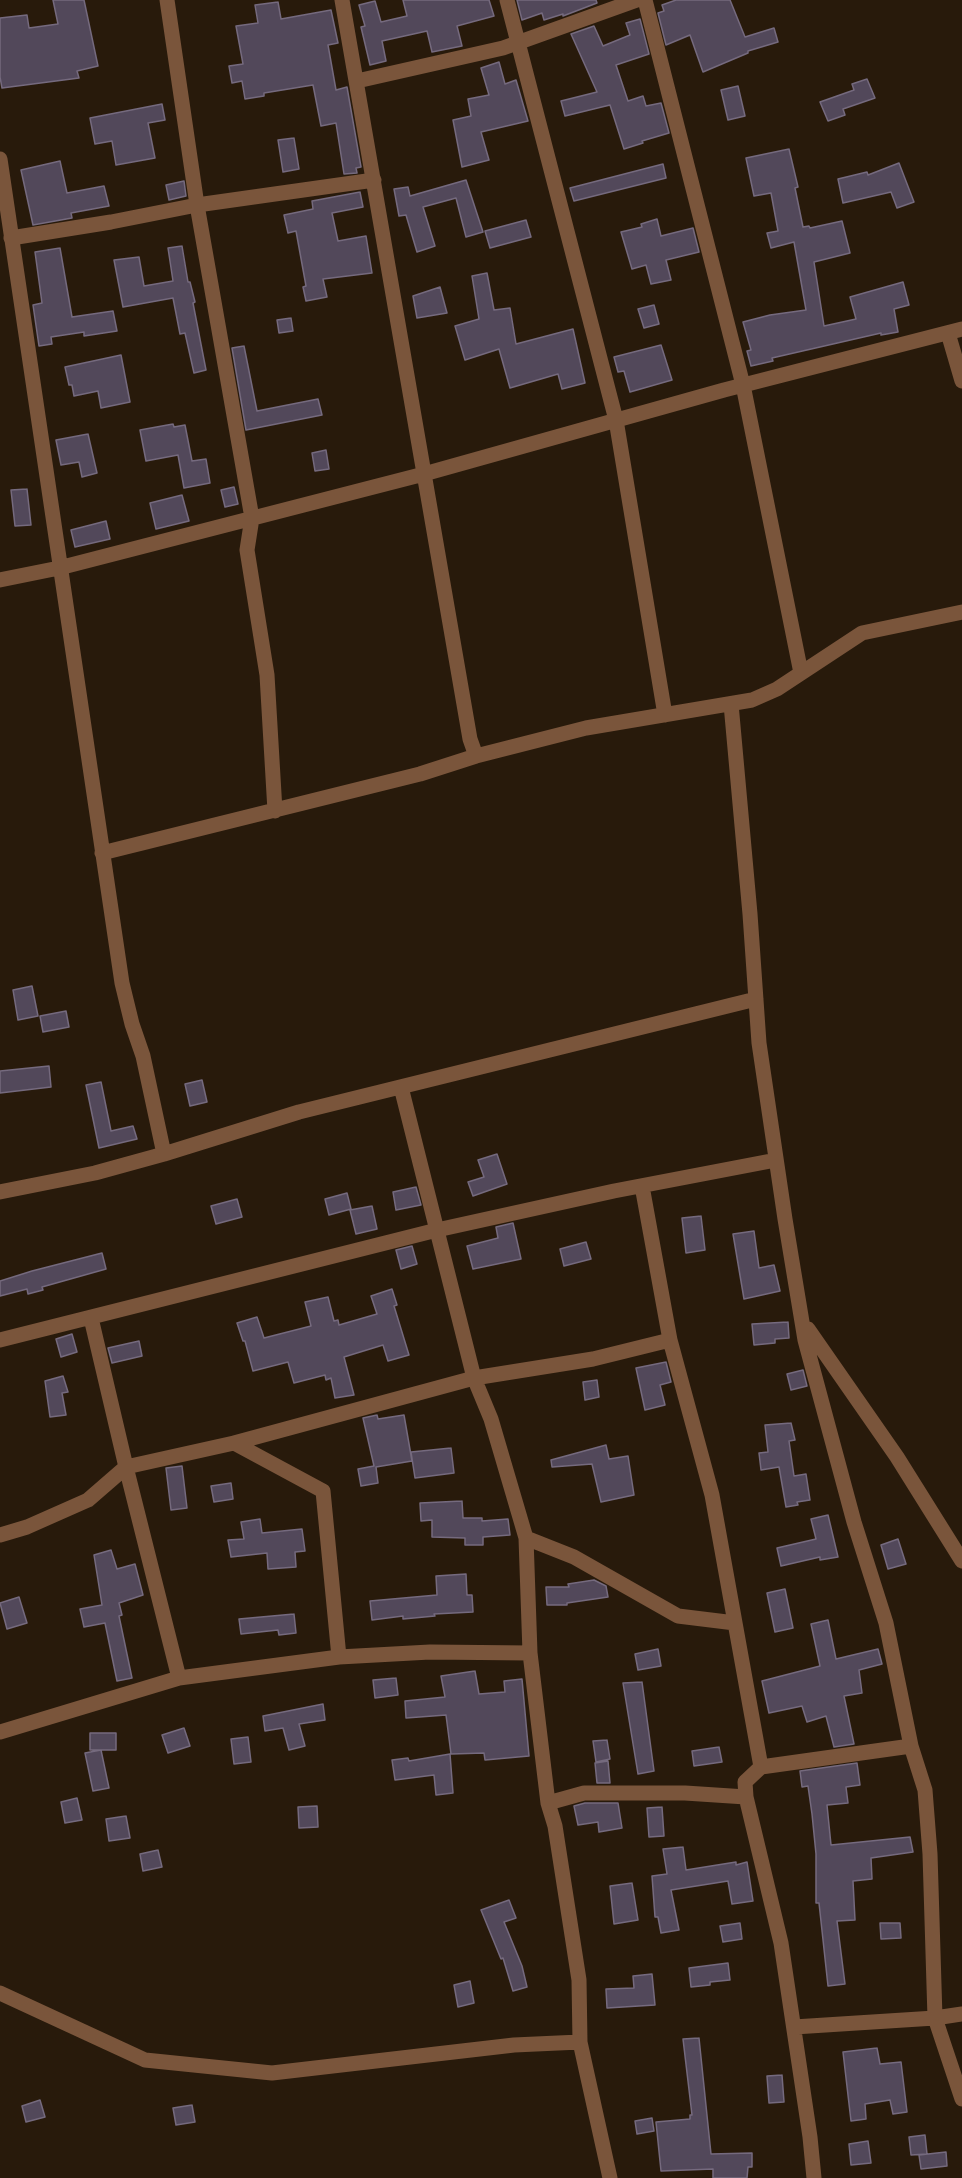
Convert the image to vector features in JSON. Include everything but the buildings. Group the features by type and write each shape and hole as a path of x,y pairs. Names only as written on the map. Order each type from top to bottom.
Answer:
{"street":[{"path":"167,0 197,205 252,518 247,550 267,675 275,811"},
{"path":"342,0 470,739 476,756"},
{"path":"507,0 616,420 665,715"},
{"path":"357,81 503,48 637,0"},
{"path":"645,0 743,385 801,673"},
{"path":"0,159 122,983 143,1056 164,1154"},
{"path":"11,238 197,205 374,180"},
{"path":"0,580 60,568 424,474 743,385 955,331 962,381"},
{"path":"102,853 420,774 476,756 586,728 752,700 777,689 862,633 962,612"},
{"path":"731,704 759,1043 805,1340 854,1522 886,1623 911,1746 925,1790 930,1854 935,2018 962,2099"},
{"path":"0,1192 96,1173 299,1112 756,999"},
{"path":"401,1087 474,1378 491,1419 526,1538 530,1653 548,1803 555,1826 579,1980 580,2042 610,2178"},
{"path":"0,1340 436,1230 642,1185 776,1160"},
{"path":"642,1185 670,1340 712,1495 761,1767"},
{"path":"91,1318 180,1678"},
{"path":"802,1319 817,1344 897,1457 962,1561"},
{"path":"0,1535 27,1527 88,1500 126,1467 234,1443 474,1378 593,1359 670,1340"},
{"path":"234,1443 323,1491 339,1658"},
{"path":"526,1538 574,1557 678,1616 735,1623"},
{"path":"0,1732 180,1678 339,1658 430,1652 530,1653"},
{"path":"814,2178 781,1943 746,1797 745,1782 761,1767 911,1746"},
{"path":"548,1803 584,1793 685,1793 746,1797"},
{"path":"0,1993 145,2060 272,2073 514,2045 580,2042"},
{"path":"794,2027 935,2018 962,2014"}]}
